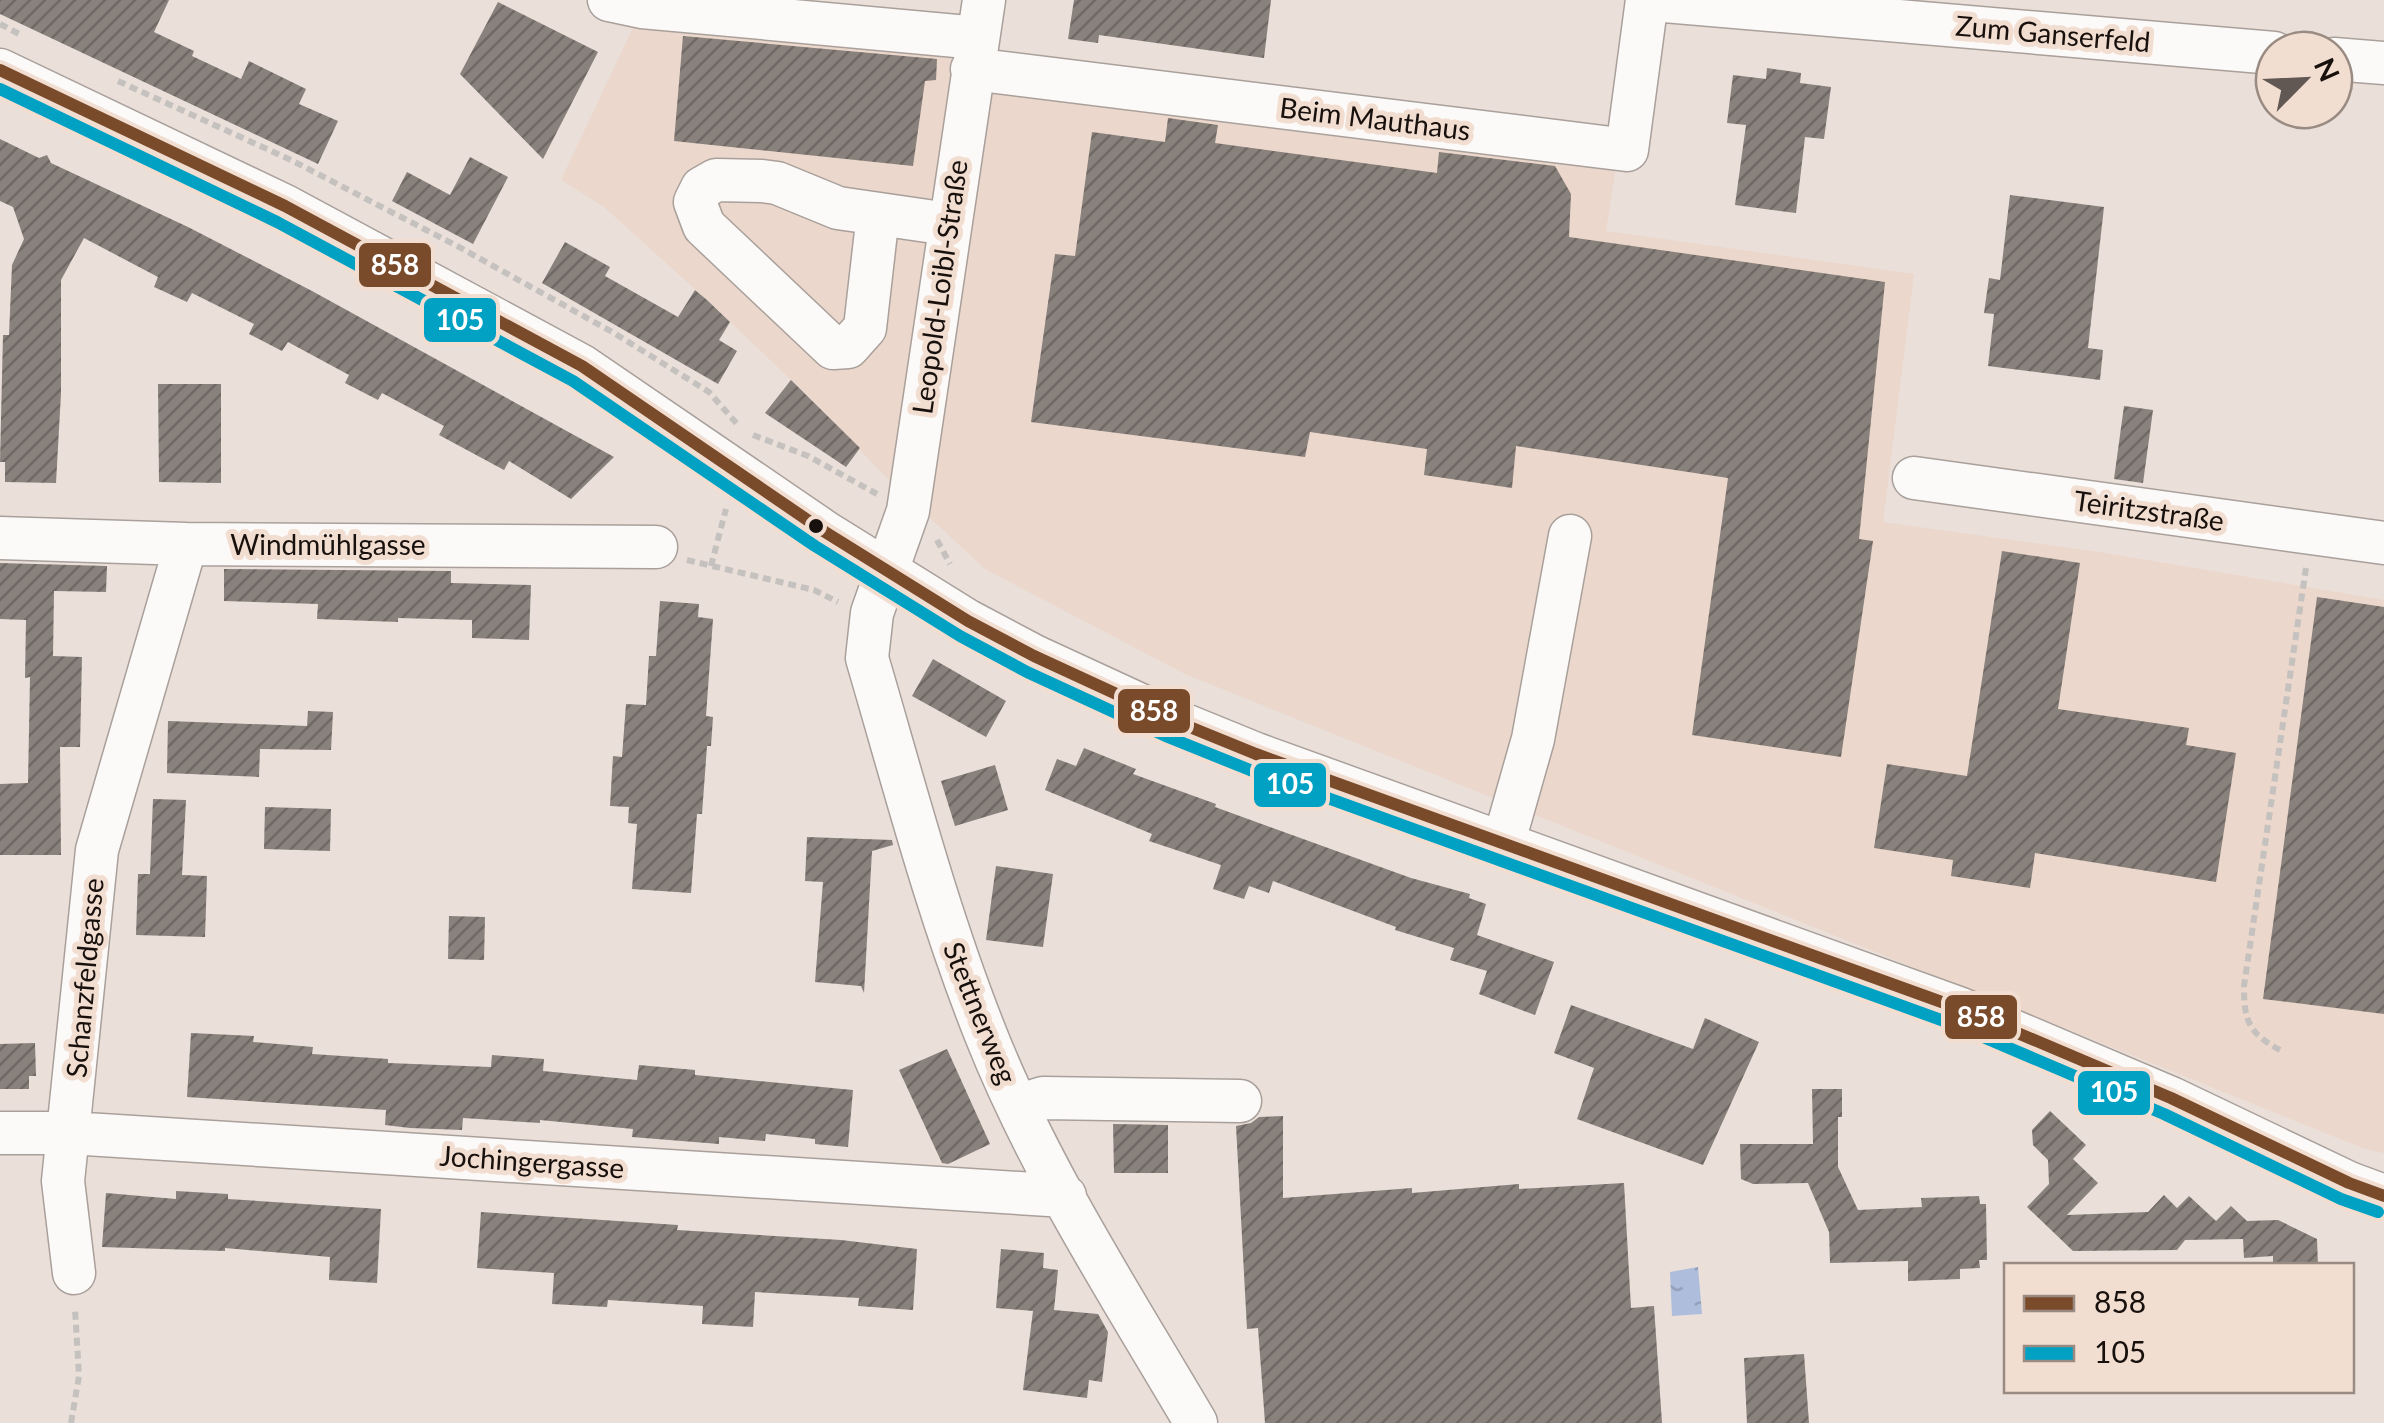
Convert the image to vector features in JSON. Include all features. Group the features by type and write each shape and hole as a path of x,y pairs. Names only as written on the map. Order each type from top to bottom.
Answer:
{"street":[{"name":"Beim Mauthaus","path":"609,0 642,7 978,36 1627,150 1650,0"},
{"name":"Zum Ganserfeld","path":"1650,0 2254,51"},
{"name":"Leopold-Loibl-Straße","path":"885,570 908,511 978,36"},
{"path":"2354,60 2384,63"},
{"path":"0,70 285,206 582,366 885,570 1034,656 1256,754 1504,841 2034,1038 2384,1196"},
{"path":"878,214 865,328 848,347 833,348 704,226 696,202 702,188 716,180 762,181 778,183 838,208 948,224"},
{"name":"Teiritzstraße","path":"1914,478 2384,543"},
{"path":"1504,841 1533,739 1570,536"},
{"name":"Windmühlgasse","path":"0,538 186,544 656,548"},
{"name":"Schanzfeldgasse","path":"74,1273 63,1181 97,850 186,544"},
{"name":"Stettnerweg","path":"885,570 872,613 867,658 943,921 986,1037 1018,1106 1064,1196 1196,1423"},
{"path":"1018,1106 1043,1098 1240,1101"},
{"name":"Jochingergasse","path":"0,1133 70,1133 1064,1196"}],"path":[{"path":"711,566 722,521 741,474"},
{"path":"2280,1050 2262,1040 2244,1018 2244,986 2311,534"},
{"path":"656,548 684,560 814,590 872,613"},
{"path":"71,1423 79,1376 74,1273"}],"shaded area":[{"path":"638,17 949,44 1620,139 1606,231 1914,274 1883,522 2099,552 2384,600 2384,1153 2365,1149 1185,674 985,569 707,300 604,207 561,180"}],"water":[{"path":"1698,1267 1702,1314 1672,1316 1670,1272"}],"building":[{"path":"0,0 169,0 154,32 194,51 192,56 241,79 249,61 306,89 299,104 338,121 318,164 0,14"},
{"path":"1074,0 1271,0 1264,58 1099,35 1098,43 1068,39"},
{"path":"498,2 598,52 543,159 460,74"},
{"path":"683,36 937,59 936,80 925,81 913,166 674,141"},
{"path":"1767,68 1801,73 1800,83 1831,87 1824,139 1805,137 1796,213 1735,205 1746,125 1727,123 1733,75 1766,79"},
{"path":"1168,118 1218,125 1215,143 1437,173 1439,152 1555,166 1571,194 1569,237 1885,282 1859,539 1873,541 1841,757 1692,735 1728,478 1516,446 1512,488 1424,475 1427,449 1310,432 1305,457 1031,422 1055,254 1075,256 1092,132 1165,142"},
{"path":"0,139 39,158 47,155 51,163 312,291 614,457 571,499 509,461 504,470 439,435 444,426 382,393 378,400 345,383 349,375 288,342 282,351 249,334 254,324 192,293 187,302 154,287 158,277 84,238 61,280 56,483 5,482 5,462 0,462 3,335 9,335 12,265 24,239 13,207 0,201"},
{"path":"470,157 508,177 473,244 392,201 407,172 450,195"},
{"path":"2010,195 2104,207 2088,348 2103,350 2100,380 1988,366 1994,314 1984,313 1989,278 2000,280"},
{"path":"565,242 610,267 605,276 678,317 695,290 707,300 730,322 719,340 737,351 718,384 542,283"},
{"path":"791,380 860,448 846,467 765,413"},
{"path":"158,384 221,384 221,483 159,482"},
{"path":"2124,406 2153,410 2143,483 2114,479"},
{"path":"2002,551 2080,563 2058,709 2189,728 2186,745 2236,753 2216,882 2035,853 2030,888 1951,876 1953,860 1874,848 1887,764 1967,776"},
{"path":"0,563 107,566 106,592 54,591 53,656 82,657 80,747 60,747 61,855 0,855 0,784 28,783 30,677 25,678 26,620 0,619"},
{"path":"224,569 451,571 451,583 531,585 529,640 472,638 472,620 317,619 318,604 224,601"},
{"path":"2317,597 2384,607 2384,1014 2263,999"},
{"path":"660,601 699,604 698,617 713,619 706,716 713,717 711,746 707,746 702,814 697,814 691,893 632,889 637,824 628,823 629,807 610,806 613,756 622,757 626,704 646,705 649,656 656,656"},
{"path":"933,659 1006,701 986,737 912,696"},
{"path":"308,711 333,712 331,750 260,749 259,777 167,773 168,721 307,726"},
{"path":"1084,748 1136,769 1133,774 1216,804 1215,807 1411,878 1470,894 1469,898 1486,904 1477,935 1554,962 1535,1015 1479,994 1487,971 1450,960 1454,948 1395,930 1396,927 1273,881 1269,893 1249,886 1244,899 1213,889 1221,865 1149,841 1152,834 1045,790 1057,759 1076,766"},
{"path":"995,765 1008,810 955,826 941,781"},
{"path":"153,799 186,800 182,875 207,876 205,937 136,935 138,874 150,874"},
{"path":"265,807 331,809 330,851 264,849"},
{"path":"807,837 892,840 893,845 872,851 864,993 861,986 815,982 823,882 805,881"},
{"path":"996,866 1053,874 1043,947 986,940"},
{"path":"449,916 485,917 484,960 448,959"},
{"path":"1571,1005 1693,1049 1705,1018 1759,1042 1703,1165 1577,1119 1594,1068 1554,1053"},
{"path":"191,1033 254,1036 253,1042 313,1047 312,1054 388,1059 388,1063 491,1067 492,1055 544,1059 543,1071 637,1080 639,1065 695,1070 695,1075 853,1090 848,1147 766,1134 765,1141 719,1137 719,1144 632,1137 633,1129 540,1120 463,1118 462,1130 410,1128 385,1125 386,1110 187,1097"},
{"path":"35,1043 36,1076 29,1076 29,1089 0,1089 0,1044"},
{"path":"947,1049 990,1144 948,1164 942,1163 899,1070"},
{"path":"1812,1089 1842,1089 1838,1167 1858,1210 1922,1207 1921,1198 1979,1196 1980,1204 1986,1204 1987,1260 1979,1260 1980,1268 1960,1269 1960,1279 1908,1281 1908,1261 1830,1263 1829,1232 1808,1183 1753,1184 1741,1179 1740,1144 1813,1144"},
{"path":"2050,1111 2086,1145 2073,1159 2098,1183 2067,1215 2148,1212 2164,1195 2177,1208 2189,1196 2216,1221 2231,1206 2247,1221 2278,1220 2317,1239 2318,1263 2273,1263 2273,1256 2244,1258 2243,1239 2185,1240 2177,1250 2073,1251 2027,1207 2049,1184 2048,1160 2033,1145 2032,1130"},
{"path":"1283,1116 1283,1198 1412,1188 1412,1193 1519,1184 1519,1189 1624,1183 1631,1308 1654,1306 1662,1423 1265,1423 1258,1328 1247,1329 1236,1126 1259,1117"},
{"path":"1113,1124 1168,1125 1168,1173 1114,1173"},
{"path":"176,1191 228,1194 228,1199 381,1209 377,1283 329,1280 330,1257 225,1248 102,1247 106,1193 176,1199"},
{"path":"481,1212 678,1225 677,1230 917,1249 913,1310 858,1306 859,1298 755,1292 753,1327 702,1324 703,1306 608,1300 607,1307 552,1304 554,1273 477,1268"},
{"path":"1001,1249 1044,1253 1043,1268 1058,1270 1054,1310 1098,1314 1108,1332 1102,1382 1089,1380 1087,1398 1023,1390 1033,1311 996,1308"},
{"path":"1804,1354 1809,1423 1747,1423 1744,1358"}],"transit line":[{"name":"858","path":"0,70 285,206 582,366 825,532 968,621 1034,656 1256,754 1961,1009 2171,1098 2384,1196"},
{"name":"105","path":"0,89 277,222 573,381 815,546 960,636 1027,672 1250,770 1955,1025 2164,1114 2341,1199 2378,1212"}]}
